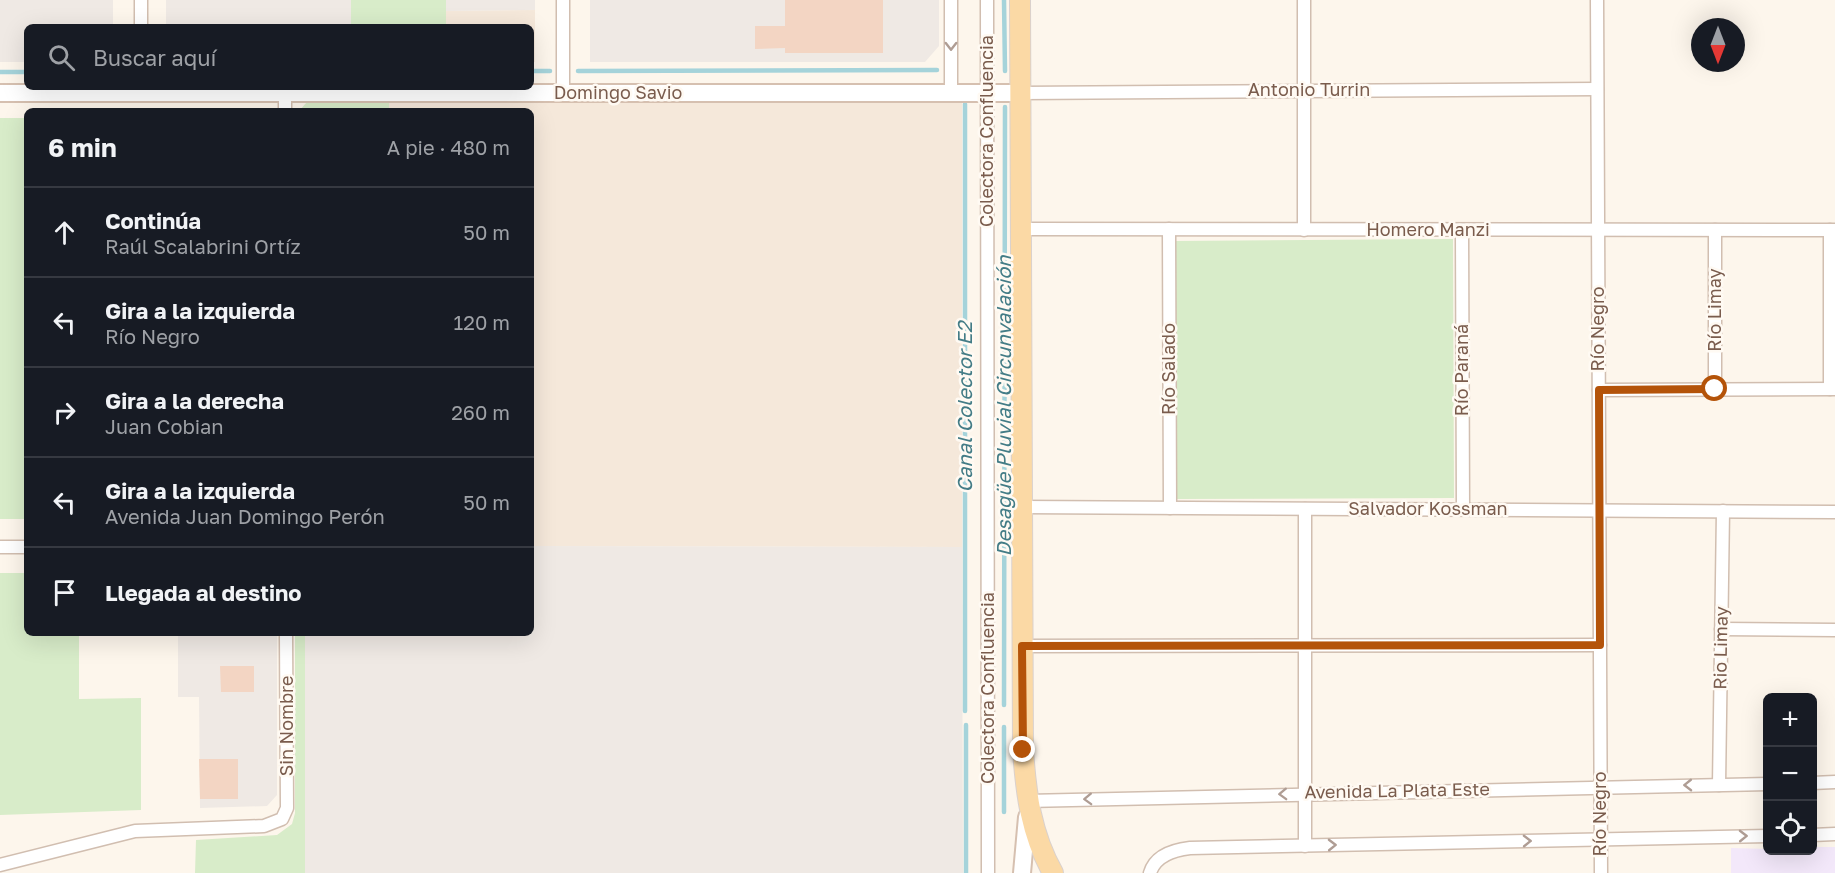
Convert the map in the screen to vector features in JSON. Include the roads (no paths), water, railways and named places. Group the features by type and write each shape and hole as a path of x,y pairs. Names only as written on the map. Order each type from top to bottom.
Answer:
{"main road":[{"path":"1020,0 1023,750 1028,801 1034,832 1053,873"}],"street":[{"path":"141,0 141,24"},
{"path":"563,0 563,93"},
{"path":"951,0 951,93"},
{"name":"Colectora Confluencia","path":"987,0 988,873"},
{"path":"1304,0 1304,230"},
{"name":"Río Negro","path":"1597,0 1601,873"},
{"name":"Antonio Turrin","path":"1021,93 1598,89"},
{"name":"Domingo Savio","path":"0,93 141,90 285,93 1021,93"},
{"path":"285,93 285,108"},
{"name":"Homero Manzi","path":"1021,230 1833,230"},
{"name":"Río Salado","path":"1168,230 1170,508"},
{"name":"Río Paraná","path":"1462,230 1463,510"},
{"name":"Río Limay","path":"1715,230 1715,389"},
{"path":"1599,390 1833,389 1833,230"},
{"name":"Salvador Kossman","path":"1022,507 1835,512"},
{"path":"1305,508 1305,846"},
{"name":"Rio Limay","path":"1719,785 1723,511"},
{"path":"0,547 24,547"},
{"path":"1721,629 1835,630"},
{"name":"Sin Nombre","path":"0,865 135,831 264,826 282,819 287,808 286,636"},
{"path":"1022,646 1600,645"},
{"path":"1817,783 1835,782"},
{"name":"Avenida La Plata Este","path":"1028,801 1763,784"},
{"path":"1022,873 1028,834 1028,801"},
{"path":"1817,835 1835,834"},
{"path":"1150,872 1166,854 1190,848 1763,836"}],"waterway":[{"name":"Desagüe Pluvial Circunvalación","path":"1004,0 1005,71"},
{"path":"578,71 937,70"},
{"path":"534,71 550,71"},
{"path":"0,72 24,72"},
{"name":"Canal Colector E2","path":"965,104 965,711"},
{"name":"Desagüe Pluvial Circunvalación","path":"1004,705 1005,107"},
{"name":"Canal Colector E2","path":"966,725 966,873"},
{"name":"Desagüe Pluvial Circunvalación","path":"1004,727 1004,812"}]}
